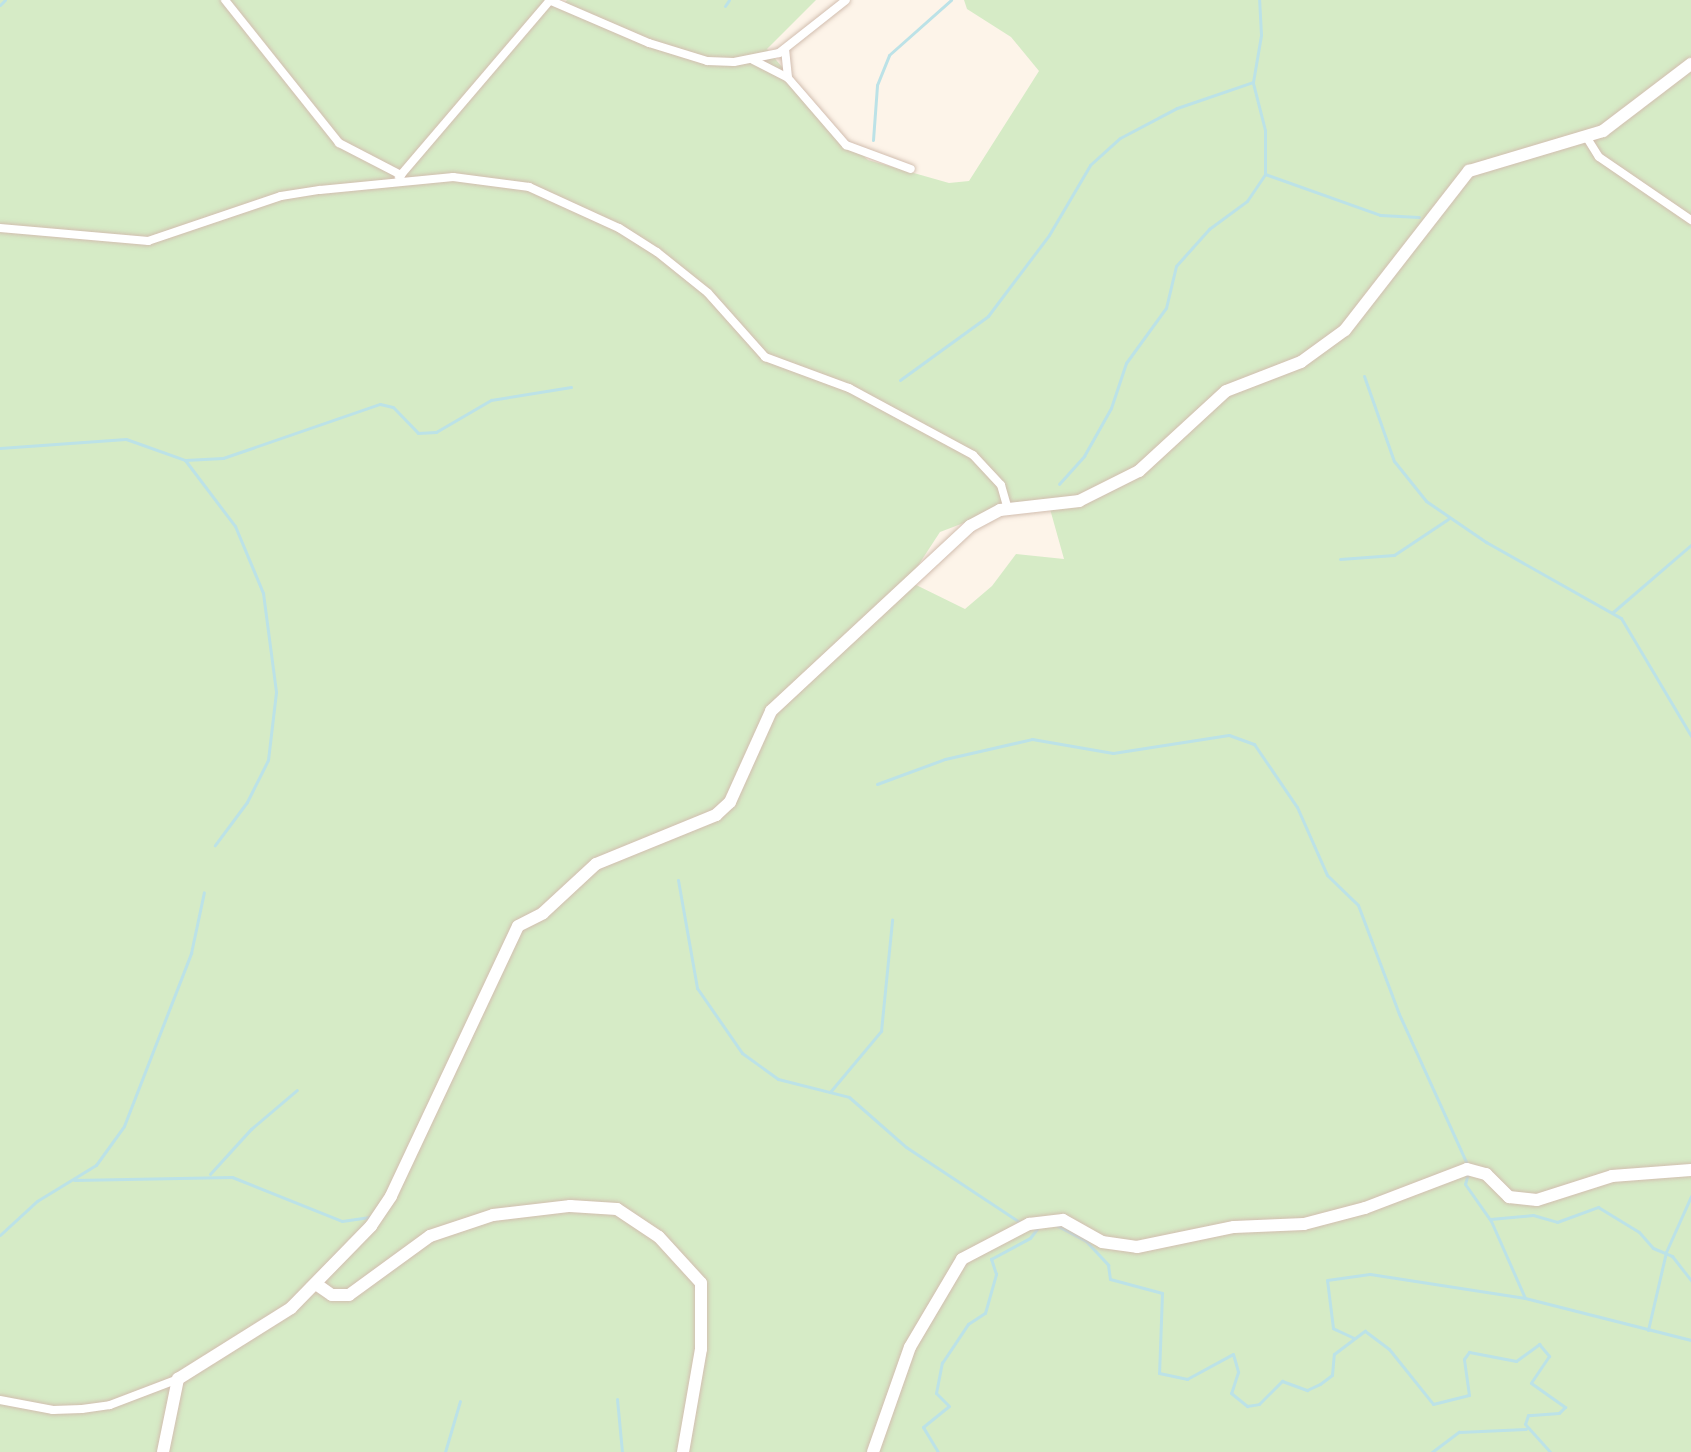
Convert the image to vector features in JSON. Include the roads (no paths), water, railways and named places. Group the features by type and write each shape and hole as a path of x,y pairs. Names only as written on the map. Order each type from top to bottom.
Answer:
{"street":[{"path":"225,0 339,143 398,179"},
{"path":"398,179 549,1 707,61 753,60 785,49 846,0"},
{"path":"785,49 788,78"},
{"path":"753,60 788,78 846,145 910,169"},
{"path":"0,1400 53,1410 110,1405 178,1379 267,1326 316,1284 371,1226 392,1196 519,926 543,912 596,864 716,814 730,802 771,711 970,526 1008,509 1078,501 1139,471 1226,391 1301,362 1345,330 1469,171 1587,138 1626,117 1691,64"},
{"path":"1587,138 1599,157 1691,220"},
{"path":"0,228 148,241 280,196 398,179 453,177 510,183 544,191 619,228 708,293 765,357 849,388 973,455 1001,485 1008,509"},
{"path":"873,1452 910,1347 962,1259 1029,1224 1063,1220 1102,1242 1137,1247 1234,1227 1304,1224 1365,1208 1467,1169 1486,1174 1509,1197 1537,1200 1612,1176 1691,1170"},
{"path":"316,1284 332,1295 349,1295 430,1236 493,1215 570,1206 617,1209 659,1237 701,1283 701,1349 683,1452"},
{"path":"164,1452 178,1379"}],"waterway":[{"path":"0,5 5,0"},
{"path":"725,6 729,0"},
{"path":"873,140 877,85 889,55 951,0"},
{"path":"900,380 988,316 1049,235 1090,165 1120,138 1177,108 1253,82 1261,35 1259,0"},
{"path":"1059,484 1084,456 1111,408 1126,363 1166,308 1176,266 1209,229 1247,201 1265,174 1265,130 1253,83"},
{"path":"1265,174 1380,215 1419,217"},
{"path":"1364,376 1394,461 1426,501 1486,542 1621,618 1691,736"},
{"path":"0,448 126,439 185,460 223,458 380,404 393,407 418,433 436,432 491,400 571,387"},
{"path":"185,460 235,526 263,593 276,692 268,760 247,802 215,845"},
{"path":"1340,559 1394,555 1448,519"},
{"path":"1613,612 1691,545"},
{"path":"877,784 945,759 1032,739 1113,753 1229,735 1254,744 1297,807 1327,875 1358,905 1399,1014 1468,1166"},
{"path":"678,880 697,988 742,1053 778,1079 849,1097 906,1147 1021,1223"},
{"path":"0,1235 37,1201 96,1165 124,1126 191,953 204,892"},
{"path":"830,1092 881,1031 892,920"},
{"path":"210,1174 251,1129 297,1090"},
{"path":"1468,1173 1465,1184 1491,1221 1525,1298"},
{"path":"74,1180 232,1177 342,1221 370,1217"},
{"path":"1666,1252 1691,1196"},
{"path":"1490,1219 1533,1215 1557,1222 1598,1207 1639,1232 1653,1248 1672,1256 1691,1280"},
{"path":"1056,1225 1086,1241 1108,1265 1110,1279 1162,1293 1159,1373 1187,1379 1233,1354 1238,1372 1231,1393 1247,1406 1259,1404 1282,1381 1307,1390 1320,1384 1332,1375 1334,1354 1365,1331 1389,1349 1433,1404 1469,1395 1464,1359 1469,1352 1516,1361 1539,1344 1549,1356 1531,1383 1565,1407 1559,1413 1528,1415 1525,1424 1550,1452"},
{"path":"938,1452 923,1427 949,1406 936,1393 942,1363 968,1324 985,1313 996,1274 991,1259 1030,1238 1039,1226"},
{"path":"1648,1330 1666,1252"},
{"path":"1354,1338 1333,1328 1327,1280 1370,1274 1525,1298 1691,1340"},
{"path":"617,1399 622,1452"},
{"path":"445,1452 460,1401"},
{"path":"1432,1452 1459,1432 1526,1429"}]}
